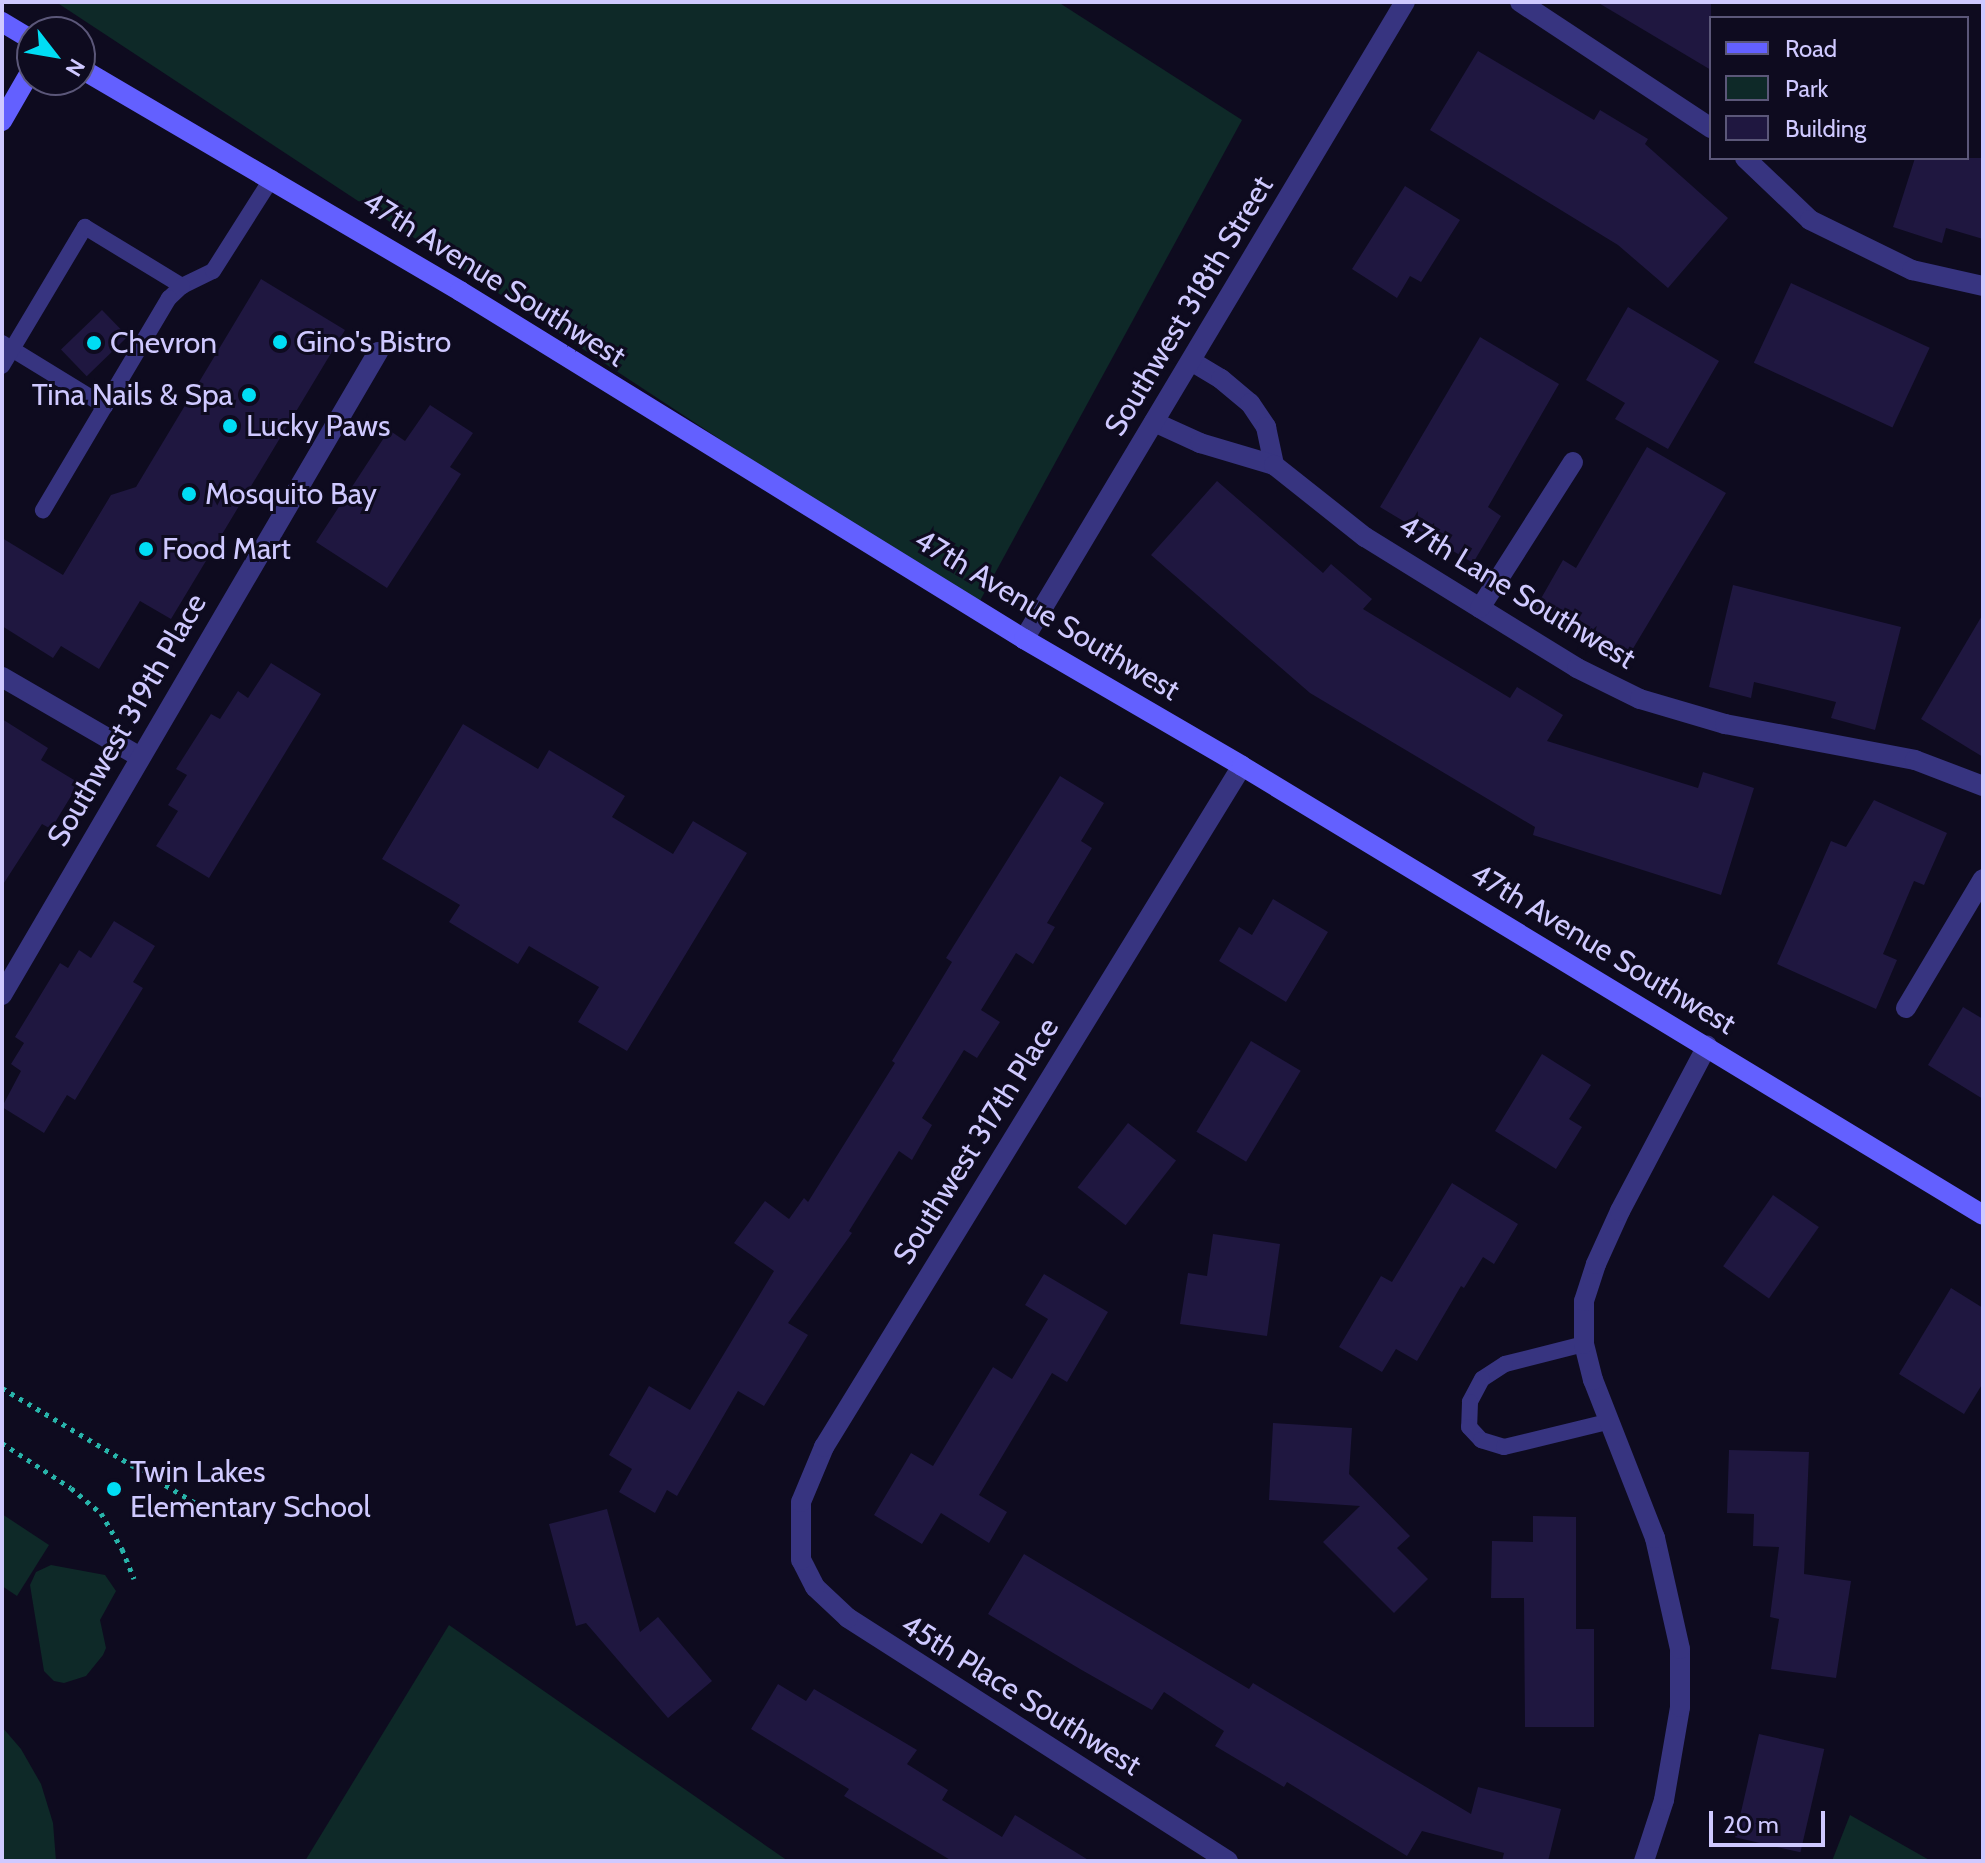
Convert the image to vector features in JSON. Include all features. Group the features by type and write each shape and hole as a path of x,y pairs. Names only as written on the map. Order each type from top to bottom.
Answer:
{"main road":[{"name":"47th Avenue Southwest","path":"96,77 272,178 1024,639 1242,766 1983,1215"},
{"path":"2,121 16,96"}],"street":[{"name":"Southwest 318th Street","path":"1024,639 1405,2"},
{"path":"1520,2 1709,127"},
{"path":"1747,160 1810,220 1912,270 1983,286"},
{"name":"Southwest 319th Place","path":"2,995 378,352"},
{"path":"1191,361 1221,379 1250,403 1266,427 1274,465"},
{"name":"47th Lane Southwest","path":"1154,422 1200,443 1253,456 1274,465 1365,537 1577,668 1652,703 1725,724 1915,760 1983,786"},
{"path":"1480,608 1573,462"},
{"path":"2,677 140,757"},
{"name":"Southwest 317th Place","path":"801,1560 801,1502 824,1447 1242,766"},
{"path":"1906,1008 1983,879"},
{"path":"1644,1861 1664,1800 1680,1707 1680,1649 1655,1538 1607,1422 1584,1344 1584,1301 1596,1264 1707,1046"},
{"name":"45th Place Southwest","path":"801,1560 815,1587 873,1638 1228,1861"}],"lane":[{"path":"43,510 169,298 182,286 213,271 272,178"},
{"path":"2,366 7,346 85,227 182,286"},
{"path":"7,346 105,406"},
{"path":"1584,1344 1505,1364 1482,1379 1470,1402 1469,1427 1481,1440 1504,1447 1607,1422"}],"path":[{"path":"2,1388 209,1511"},
{"path":"2,1443 71,1488 101,1513 122,1549 134,1579"}],"green space":[{"path":"56,2 1058,2 1242,120 976,608 96,28 96,16 77,16"},
{"path":"2,1514 49,1545 17,1596 2,1586"},
{"path":"51,1565 105,1575 116,1591 100,1620 106,1648 103,1655 86,1676 64,1683 54,1681 44,1671 30,1585 36,1572"},
{"path":"449,1625 788,1861 305,1861"},
{"path":"2,1727 21,1749 41,1784 53,1823 56,1861 2,1861"},
{"path":"1850,1815 1931,1861 1832,1861"}],"building":[{"path":"1597,2 1711,2 1709,69"},
{"path":"1478,51 1594,120 1600,110 1648,139 1645,144 1728,218 1668,288 1618,245 1430,130"},
{"path":"1983,158 1983,239 1946,228 1942,243 1893,227 1914,160"},
{"path":"1405,186 1460,220 1421,282 1410,276 1397,298 1352,269"},
{"path":"261,279 345,330 171,619 140,601 99,669 61,646 53,658 2,626 2,538 63,575 111,495 136,487"},
{"path":"1791,283 1930,348 1892,427 1754,363"},
{"path":"1628,307 1719,361 1668,449 1615,419 1625,403 1586,380"},
{"name":"Chevron","path":"102,310 128,337 87,376 61,350"},
{"path":"1480,337 1559,384 1488,507 1501,516 1473,563 1380,507"},
{"path":"430,405 473,433 450,467 461,474 387,588 316,542 389,430 405,441"},
{"path":"1647,447 1726,493 1625,662 1535,609 1563,560 1576,568"},
{"path":"1217,481 1323,573 1331,564 1372,599 1363,609 1510,698 1517,687 1563,715 1547,741 1698,788 1703,772 1754,788 1721,895 1533,835 1535,827 1310,693 1151,555"},
{"path":"1733,585 1901,627 1875,730 1831,718 1836,702 1754,682 1751,698 1709,687"},
{"path":"1983,614 1983,757 1921,719"},
{"path":"271,663 321,694 209,878 156,846 178,811 168,805 187,775 176,769 211,714 220,719 238,691 248,698"},
{"path":"2,719 48,748 41,760 79,783 51,829 42,824 2,886"},
{"path":"463,724 538,769 549,750 625,796 612,817 673,854 693,821 747,853 627,1051 578,1022 599,987 529,946 518,964 449,922 460,905 382,859"},
{"path":"1060,776 1104,803 1081,841 1092,848 1047,923 1055,927 1033,964 1016,953 981,1010 1000,1022 977,1058 964,1050 922,1118 932,1125 912,1160 899,1151 849,1231 852,1233 788,1323 808,1335 764,1406 738,1391 677,1496 667,1490 655,1513 619,1492 632,1469 609,1455 649,1386 690,1410 774,1271 734,1243 765,1201 789,1219 804,1198 808,1202 895,1063 892,1061 952,962 946,958"},
{"path":"1874,800 1947,833 1924,885 1914,881 1883,954 1897,960 1876,1009 1777,964 1831,841 1846,847"},
{"path":"1273,899 1328,932 1286,1002 1219,961 1239,927 1252,935"},
{"path":"114,921 155,946 133,982 143,988 75,1100 67,1095 44,1133 2,1107 21,1071 11,1064 24,1043 15,1037 60,963 68,968 79,950 91,958"},
{"path":"1963,1007 1983,1019 1983,1099 1928,1065"},
{"path":"1251,1041 1301,1071 1246,1162 1196,1132"},
{"path":"1542,1054 1591,1085 1569,1119 1582,1127 1556,1169 1495,1131"},
{"path":"1128,1123 1176,1161 1126,1225 1078,1188"},
{"path":"1452,1183 1518,1224 1494,1264 1483,1257 1464,1288 1461,1286 1417,1361 1396,1349 1382,1372 1339,1347 1381,1276 1392,1282"},
{"path":"1773,1195 1819,1227 1769,1298 1723,1266"},
{"path":"1213,1234 1280,1244 1267,1336 1180,1324 1188,1273 1207,1276"},
{"path":"1044,1274 1108,1312 1067,1382 1052,1373 979,1495 1007,1512 989,1543 941,1513 922,1544 874,1515 911,1453 933,1466 993,1367 1012,1379 1048,1319 1025,1305"},
{"path":"1951,1288 1983,1308 1983,1383 1964,1414 1899,1374"},
{"path":"1273,1423 1352,1428 1349,1474 1410,1536 1397,1548 1428,1579 1394,1613 1323,1542 1360,1506 1269,1500"},
{"path":"1729,1450 1809,1452 1804,1574 1851,1581 1836,1678 1771,1669 1779,1619 1770,1617 1779,1547 1753,1546 1754,1514 1727,1513"},
{"path":"607,1509 640,1632 658,1617 712,1681 668,1718 586,1623 576,1626 549,1524"},
{"path":"1533,1516 1576,1517 1576,1629 1594,1629 1594,1727 1525,1727 1524,1598 1491,1598 1492,1541 1533,1542"},
{"path":"1024,1554 1249,1689 1253,1683 1471,1814 1478,1787 1561,1809 1548,1861 1502,1861 1504,1853 1422,1831 1407,1856 1287,1782 1284,1787 1215,1746 1224,1731 1164,1692 1152,1710 1080,1669 988,1614"},
{"path":"778,1684 806,1701 814,1689 917,1750 907,1764 948,1790 942,1800 1002,1837 1015,1815 1090,1861 952,1861 844,1796 849,1789 751,1729"},
{"path":"1759,1734 1824,1749 1800,1852 1735,1837"}],"place":[{"name":"Gino's Bistro","path":"280,342"},
{"name":"Chevron","path":"94,343"},
{"name":"Tina Nails & Spa","path":"249,395"},
{"name":"Lucky Paws","path":"230,426"},
{"name":"Mosquito Bay","path":"189,494"},
{"name":"Food Mart","path":"146,549"},
{"name":"Twin Lakes Elementary School","path":"114,1489"}]}
